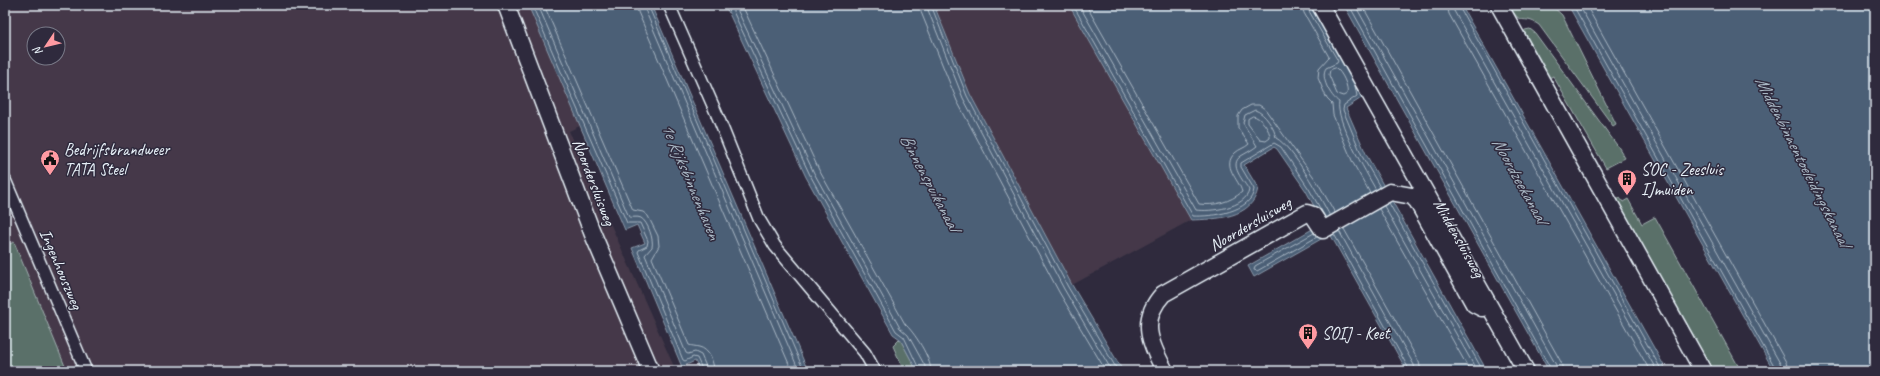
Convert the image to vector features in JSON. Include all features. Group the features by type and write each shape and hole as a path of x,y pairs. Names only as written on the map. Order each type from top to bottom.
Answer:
{"street":[{"name":"Noordersluisweg","path":"506,5 592,232 651,371"},
{"path":"669,5 718,117 759,219 775,246 865,353 875,371"},
{"path":"1320,5 1526,371"},
{"path":"1499,5 1703,371"},
{"name":"Ingenhouszweg","path":"5,180 86,371"},
{"name":"Noordersluisweg","path":"1166,371 1149,336 1149,324 1151,312 1159,299 1169,289 1226,260 1306,213 1313,215 1323,230 1390,192"},
{"name":"Middensluisweg","path":"1390,192 1412,196 1417,200 1474,304 1482,308 1489,306"}],"shaded area":[{"path":"5,5 548,5 595,119 569,131 676,371 5,371"},
{"path":"934,5 1069,5 1191,220 1072,285 970,94"}],"green space":[{"path":"1509,5 1551,5 1562,15 1616,124 1613,126 1539,25 1529,20 1522,20 1517,17"},
{"path":"1530,29 1535,33 1625,158 1606,168 1553,76 1549,78 1524,34 1525,30"},
{"path":"1620,198 1623,202 1628,199 1642,224 1655,217 1741,371 1711,371 1617,200"},
{"path":"14,242 67,371 5,371 5,246"},
{"path":"900,339 917,371 904,371 893,346"}],"water":[{"name":"1e Rijksbinnenhaven","path":"528,5 651,5 808,371 700,371 695,361 682,367 632,248 645,243 637,225 625,230"},
{"name":"Binnenspuikanaal","path":"725,5 934,5 970,94 1072,285 1123,371 917,371 900,339 893,334 806,177"},
{"path":"1069,5 1316,5 1363,97 1346,108 1367,156 1487,371 1407,371 1330,234 1254,277 1248,266 1323,223 1306,191 1277,149 1274,147 1244,165 1258,188 1255,198 1249,206 1232,215 1221,218 1191,220"},
{"name":"Noordzeekanaal","path":"1344,5 1461,5 1667,371 1549,371"},
{"name":"Middenbinnentoeleidingskanaal","path":"1568,5 1875,5 1875,371 1774,371"}],"place":[{"name":"Bedrijfsbrandweer TATA Steel","path":"50,176"},
{"name":"SOC - Zeesluis IJmuiden","path":"1627,196"},
{"name":"SOIJ - Keet","path":"1308,350"}]}
